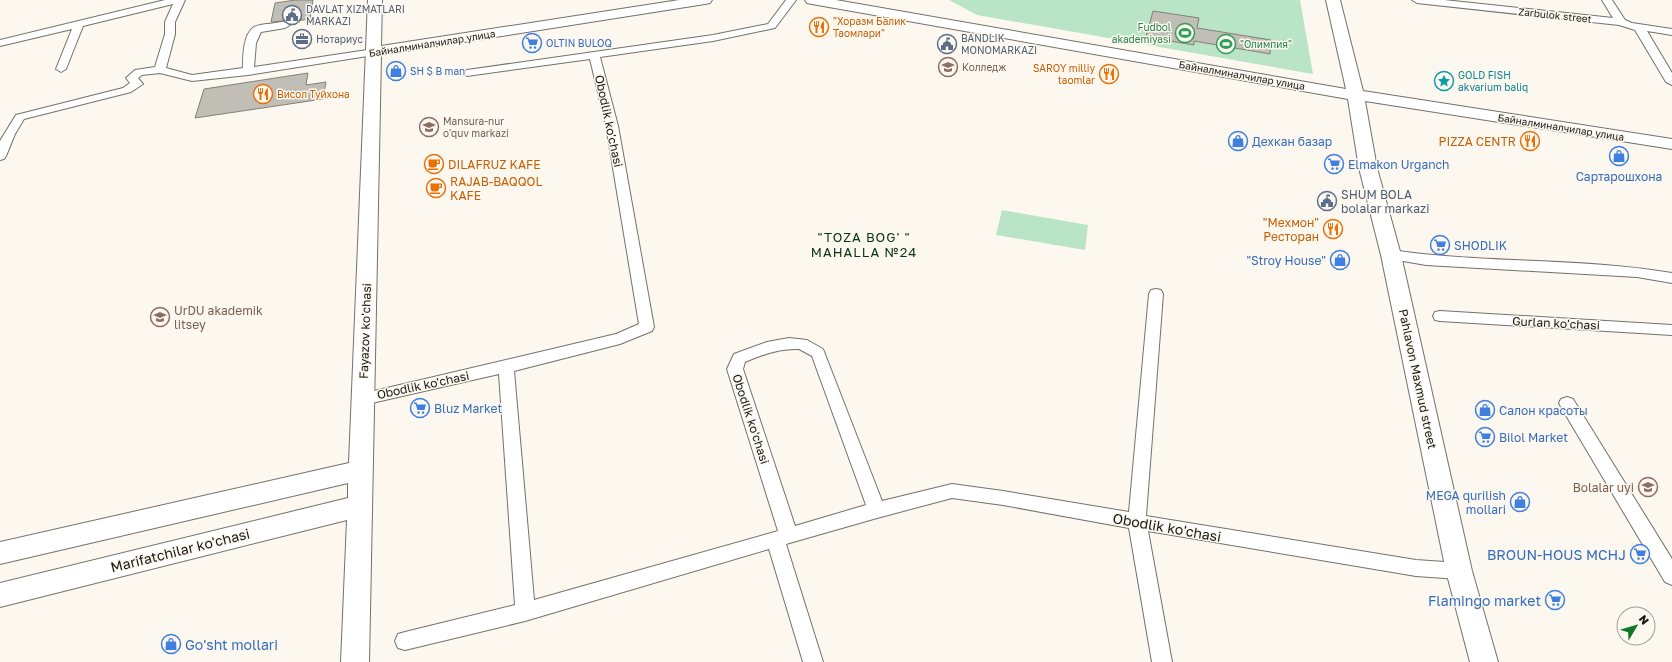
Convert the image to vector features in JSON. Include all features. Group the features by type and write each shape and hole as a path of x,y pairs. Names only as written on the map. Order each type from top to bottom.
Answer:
{"street":[{"path":"0,43 177,0"},
{"path":"160,70 170,34 170,22 180,0"},
{"name":"Fayazov ko'chasi","path":"355,662 375,0"},
{"name":"Байналминалчилар улица","path":"0,156 9,134 20,117 127,90 136,84 132,78 139,72 160,70 192,78 248,72 705,0"},
{"path":"467,73 713,38 771,26 791,0"},
{"name":"Байналминалчилар улица","path":"812,0 1355,95 1672,144"},
{"name":"Pahlavon Maxmud street","path":"1333,0 1361,122 1368,168 1391,255 1459,571 1484,662"},
{"name":"Zarbulok street","path":"1417,0 1621,22 1640,29 1672,32"},
{"path":"1607,0 1621,22"},
{"path":"61,69 79,24"},
{"path":"248,72 248,61 253,34 257,29 284,25"},
{"path":"1640,29 1672,82"},
{"name":"Obodlik ko'chasi","path":"363,399 506,367 620,339 647,327 612,126 594,55"},
{"path":"1391,255 1426,260 1638,272 1672,278"},
{"path":"1156,294 1137,522 1162,662"},
{"name":"Gurlan ko'chasi","path":"1440,316 1672,330"},
{"name":"Obodlik ko'chasi","path":"813,662 782,538 735,370 739,358 759,350 795,343 806,346 818,353 877,510"},
{"path":"506,367 525,612"},
{"path":"1567,404 1672,576"},
{"path":"0,553 361,470"},
{"name":"Obodlik ko'chasi","path":"405,641 525,612 877,510 952,491 1003,498 1247,541 1416,568 1459,571"},
{"name":"Marifatchilar ko'chasi","path":"0,595 306,518 360,506"}],"green space":[{"name":"\"Олимпия\"","path":"949,0 1300,0 1313,74 977,15"},
{"path":"1002,210 1088,225 1085,250 996,235"}],"building":[{"name":"DAVLAT XIZMATLARI MARKAZI","path":"295,0 313,0 310,19 289,22 271,22 275,3"},
{"name":"Fudbol akademiyasi","path":"1153,11 1199,18 1197,28 1271,40 1270,54 1194,41 1194,45 1146,37"},
{"name":"Висол Туйхона","path":"308,73 306,85 326,82 323,99 195,118 204,89"}],"place":[{"name":"DAVLAT XIZMATLARI MARKAZI","path":"292,15"},
{"name":"\"Хоразм Балик Таомлари\"","path":"819,27"},
{"name":"Fudbol akademiyasi","path":"1185,33"},
{"name":"Нотариус","path":"302,39"},
{"name":"OLTIN BULOQ","path":"532,43"},
{"name":"BANDLIK MONOMARKAZI","path":"947,44"},
{"name":"\"Олимпия\"","path":"1226,44"},
{"name":"Колледж","path":"948,67"},
{"name":"SH $ B man","path":"396,71"},
{"name":"SAROY milliy taomlar","path":"1109,74"},
{"name":"GOLD FISH akvarium baliq","path":"1444,81"},
{"name":"Висол Туйхона","path":"263,94"},
{"name":"Mansura-nur o'quv markazi","path":"429,127"},
{"name":"Дехкан базар","path":"1238,141"},
{"name":"PIZZA CENTR","path":"1530,141"},
{"name":"Сартарошхона","path":"1619,156"},
{"name":"DILAFRUZ KAFE","path":"434,164"},
{"name":"Elmakon Urganch","path":"1334,164"},
{"name":"RAJAB-BAQQOL KAFE","path":"436,188"},
{"name":"SHUM BOLA bolalar markazi","path":"1327,201"},
{"name":"\"Мехмон\" Ресторан","path":"1333,229"},
{"name":"SHODLIK","path":"1440,245"},
{"name":"\"Stroy House\"","path":"1340,260"},
{"name":"UrDU akademik litsey","path":"160,317"},
{"name":"Bluz Market","path":"420,408"},
{"name":"Салон красоты","path":"1485,410"},
{"name":"Bilol Market","path":"1485,437"},
{"name":"Bolalar uyi","path":"1648,487"},
{"name":"MEGA qurilish mollari","path":"1520,502"},
{"name":"BROUN-HOUS MCHJ","path":"1640,554"},
{"name":"Flamingo market","path":"1555,600"},
{"name":"Go'sht mollari","path":"171,644"}],"district":[{"name":"\"TOZA BOG' \" MAHALLA №24","path":"864,244"}]}
